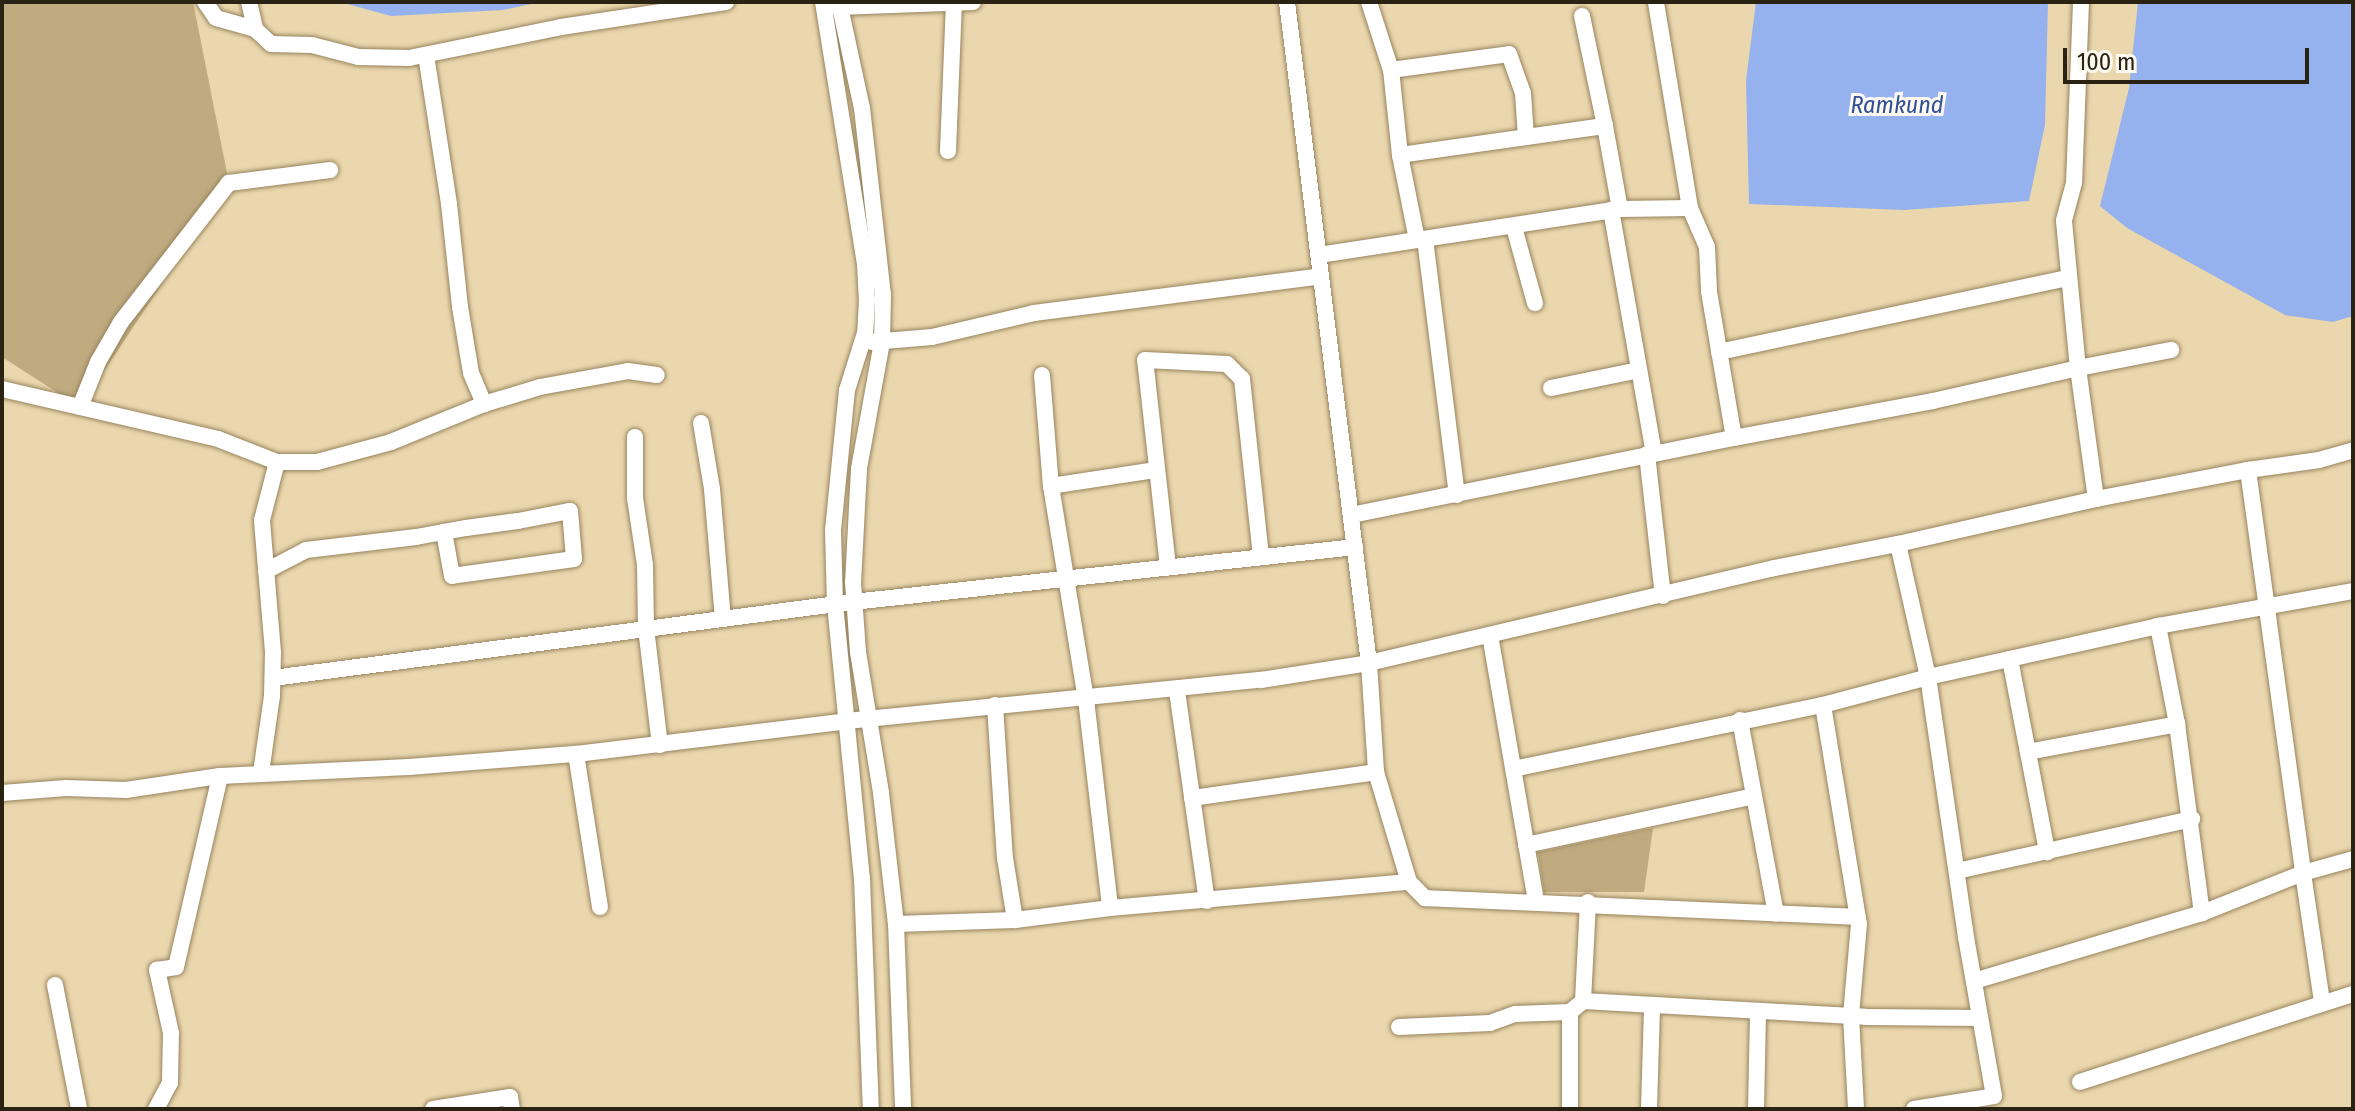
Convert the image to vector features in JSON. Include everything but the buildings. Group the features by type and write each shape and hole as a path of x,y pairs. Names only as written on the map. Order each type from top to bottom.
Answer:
{"street":[{"path":"205,2 216,18 255,29 271,44 312,45 358,57 426,55 561,27 726,2"},
{"path":"249,2 255,29"},
{"path":"833,3 973,2"},
{"path":"1287,2 1369,663 1376,772 1409,882 1425,898 1588,902 1858,917"},
{"path":"1369,2 1391,70 1400,155 1421,239 1457,495"},
{"path":"1656,2 1690,208 1707,247 1719,352 1734,438"},
{"path":"2081,2 2081,91 2074,183 2064,221 2067,278 2096,499"},
{"path":"833,3 862,108 883,295 882,342 859,469 853,602 896,924 903,1109"},
{"path":"833,3 865,264 863,342 847,390 833,530 835,604 862,879 871,1109"},
{"path":"948,151 954,3"},
{"path":"1582,16 1605,126 1650,453 1663,596"},
{"path":"1391,70 1509,54 1523,93 1526,137"},
{"path":"426,55 449,204 460,307 471,373 484,404"},
{"path":"1400,155 1605,126"},
{"path":"80,407 98,362 121,322 229,183 330,170"},
{"path":"1319,255 1616,210 1690,208"},
{"path":"1514,227 1535,303"},
{"path":"863,342 932,337 1034,313 1321,276"},
{"path":"1719,352 2067,278"},
{"path":"1351,515 1650,453 1933,401 2171,350"},
{"path":"1168,567 1145,360 1227,364 1242,379 1261,556"},
{"path":"1551,388 1639,370"},
{"path":"2,389 218,439 277,462 317,462 372,448 484,404 590,375 628,371 657,375"},
{"path":"1042,375 1051,486 1086,699 1110,908"},
{"path":"701,423 712,489 723,619"},
{"path":"635,437 635,498 645,565 646,628 660,745"},
{"path":"2,793 66,788 126,790 220,776 409,767 576,754 995,705 1177,691 1369,663 1774,568 1898,544 2096,499 2319,460 2353,450"},
{"path":"261,773 273,678 262,520 277,462"},
{"path":"1051,486 1155,470"},
{"path":"2248,470 2262,557 2264,606 2287,742 2322,1002"},
{"path":"266,571 306,550 570,511 574,559 452,576 444,532"},
{"path":"1898,544 1928,677 1994,1096 1914,1109"},
{"path":"273,678 835,604 1355,547"},
{"path":"1513,769 1823,705 1928,677 2158,626 2353,591"},
{"path":"2158,626 2192,819 2202,913"},
{"path":"1490,635 1536,901"},
{"path":"2010,659 2047,852"},
{"path":"1177,691 1207,901"},
{"path":"995,705 1005,858 1015,920"},
{"path":"1823,705 1858,917 1851,1016 1856,1109"},
{"path":"1740,720 1776,914"},
{"path":"2028,752 2177,724"},
{"path":"576,754 600,907"},
{"path":"1192,798 1376,772"},
{"path":"156,1109 170,1083 171,1071 171,1033 157,970 176,967 220,776"},
{"path":"1526,845 1754,796"},
{"path":"1957,871 2192,819"},
{"path":"1974,981 2202,913 2303,873 2353,859"},
{"path":"896,924 1015,920 1110,908 1409,882"},
{"path":"1570,1109 1576,1007 1588,902"},
{"path":"55,985 79,1109"},
{"path":"2080,1082 2353,994"},
{"path":"1399,1027 1490,1023 1515,1014 1576,1007 1652,1005 1851,1016 1980,1018"},
{"path":"1649,1109 1652,1005"},
{"path":"1756,1109 1758,1011"},
{"path":"433,1109 510,1097 512,1109"}],"shaded area":[{"path":"2,2 193,2 229,183 80,407 2,357"},
{"path":"1653,828 1644,892 1544,892 1538,852"}],"water":[{"path":"340,2 540,2 503,10 391,16"},
{"name":"Ramkund","path":"1756,2 2048,2 2045,125 2029,201 1904,210 1749,204 1746,81"},
{"path":"2138,2 2353,2 2353,316 2333,322 2285,315 2127,228 2100,206 2129,88"}]}
